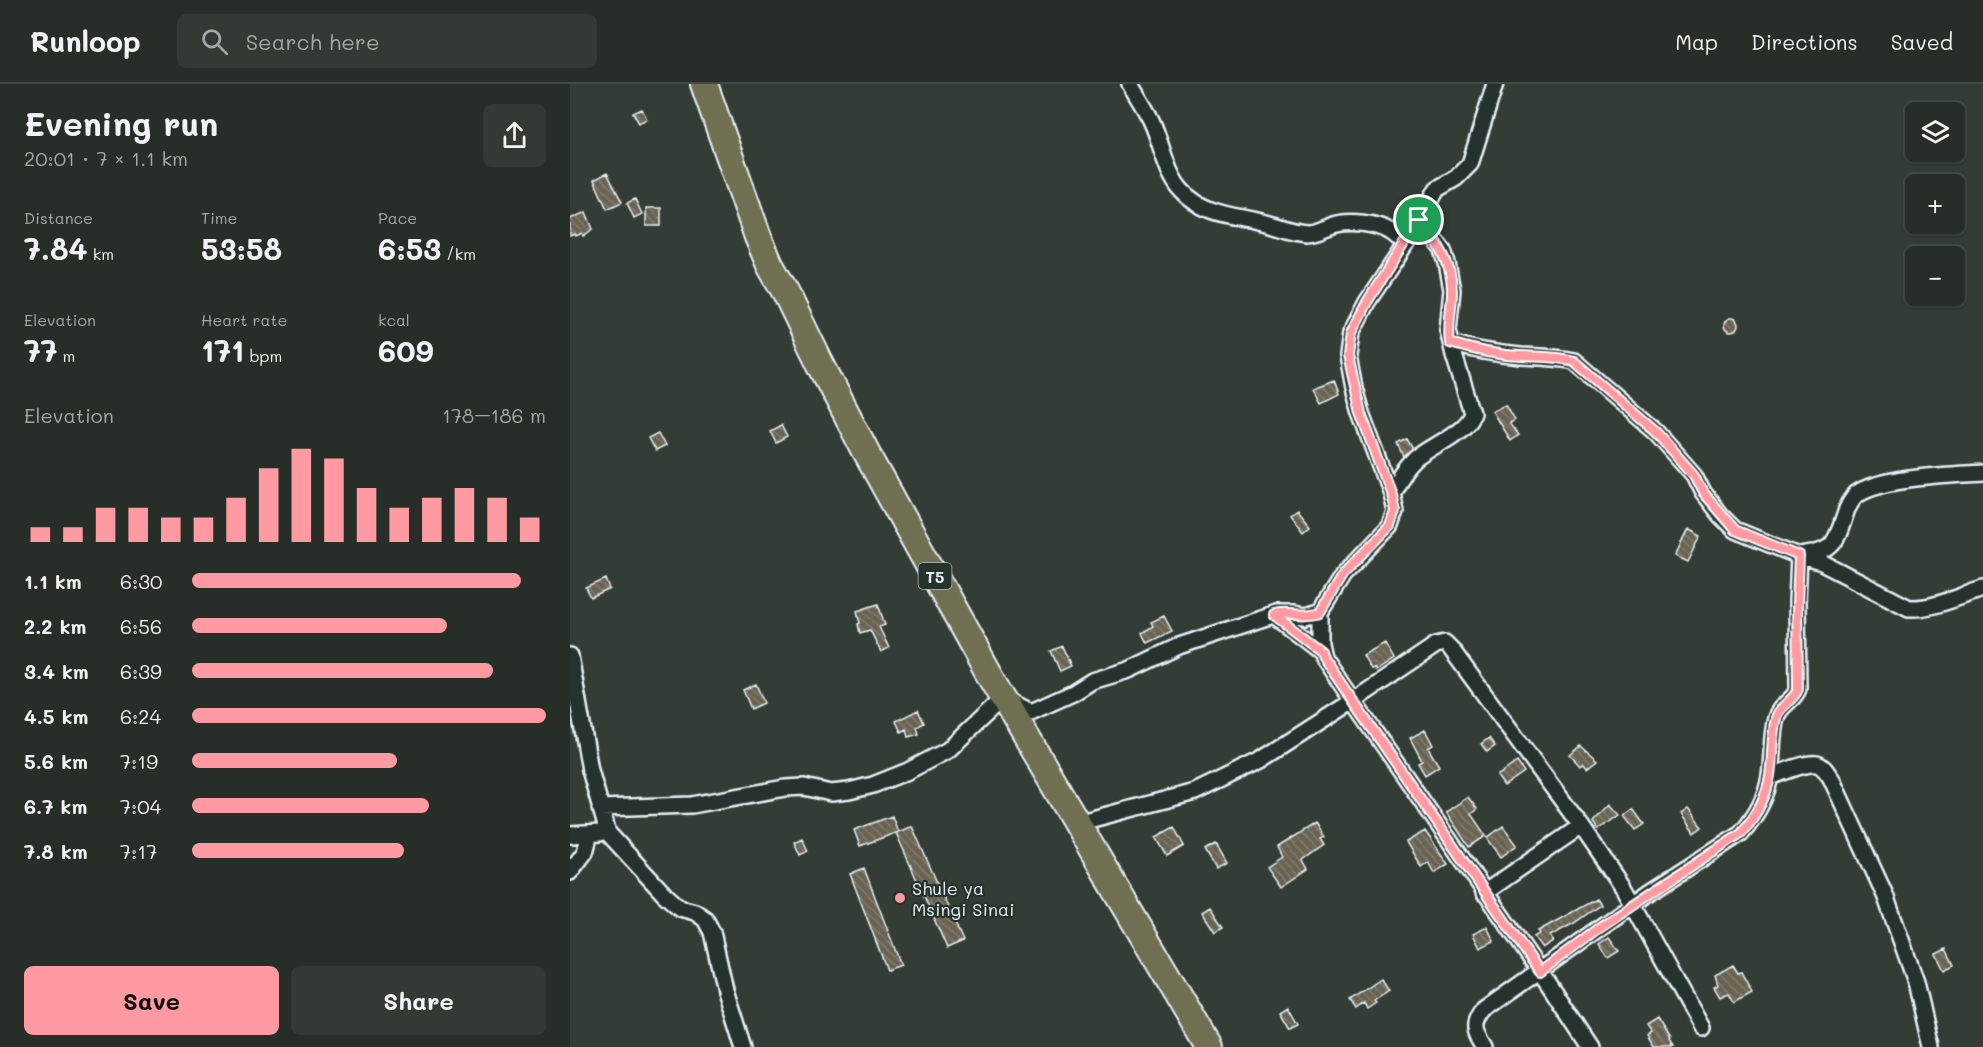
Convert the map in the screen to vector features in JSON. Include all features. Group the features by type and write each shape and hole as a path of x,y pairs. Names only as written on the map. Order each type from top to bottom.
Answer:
{"highway":[{"name":"T5","path":"704,84 758,237 819,363 1003,698 1209,1047"}],"street":[{"path":"1130,84 1151,120 1171,174 1181,190 1197,205 1234,217 1309,233 1334,225 1351,223 1379,227 1390,232 1405,244"},
{"path":"1495,84 1470,164 1464,171 1437,189 1367,302 1351,333 1348,356 1361,413 1395,511 1390,526 1343,574 1320,612 1321,651 1590,1047"},
{"path":"1391,494 1404,471 1416,459 1466,424 1472,413 1450,343 1448,330 1451,279 1443,250 1419,220"},
{"path":"1450,343 1472,350 1520,356 1559,357 1574,361 1662,438 1694,475 1703,493 1720,515 1735,530 1822,563 1909,608 1919,609 1983,589"},
{"path":"1799,556 1822,552 1835,542 1847,508 1855,496 1865,490 1878,485 1983,473"},
{"path":"1485,1047 1475,1026 1477,1018 1484,1010 1633,905 1741,833 1756,812 1770,777 1776,715 1784,704 1793,698 1798,689 1799,556"},
{"path":"600,808 692,805 785,788 804,788 831,793 873,785 908,771 948,750 1003,698 1031,712 1073,693 1092,681 1129,670 1179,646 1274,615 1283,613 1305,616 1320,612"},
{"path":"1274,615 1321,651"},
{"path":"1077,824 1195,792 1261,760 1436,645 1445,644 1451,649 1581,826 1633,905 1701,1028"},
{"path":"570,656 590,770 608,833 664,894 680,908 695,912 705,919 712,932 725,990 743,1047"},
{"path":"1770,777 1818,764 1831,778 1885,895 1916,982 1931,1047"},
{"path":"1484,893 1581,826"},
{"path":"570,835 608,833"},
{"path":"570,872 585,852 590,834"}],"building":[{"path":"642,109 647,119 639,123 633,113"},
{"path":"607,173 622,202 607,209 594,180"},
{"path":"635,199 642,214 634,218 627,203"},
{"path":"646,208 661,208 661,226 646,226"},
{"path":"586,212 593,229 583,236 582,233 570,236 570,219"},
{"path":"1728,318 1734,318 1738,325 1734,332 1728,332 1724,328 1724,322"},
{"path":"1334,380 1339,394 1321,403 1313,388"},
{"path":"1506,404 1515,420 1509,423 1518,435 1510,441 1492,411"},
{"path":"781,425 787,437 776,443 770,431"},
{"path":"658,433 665,446 655,451 648,438"},
{"path":"1407,439 1413,449 1404,457 1398,444"},
{"path":"1297,510 1310,526 1303,532 1290,515"},
{"path":"1688,529 1701,536 1688,562 1675,556"},
{"path":"606,579 610,589 591,598 586,588"},
{"path":"878,604 885,625 879,627 889,648 881,652 870,630 860,633 857,611"},
{"path":"1164,616 1172,631 1147,643 1142,633 1153,626 1151,622"},
{"path":"1385,643 1394,659 1376,671 1374,668 1371,669 1363,655"},
{"path":"1062,646 1071,666 1060,671 1051,651"},
{"path":"756,684 764,703 751,709 743,690"},
{"path":"918,710 924,723 917,727 919,734 908,737 906,729 901,732 896,721"},
{"path":"1425,730 1433,745 1428,748 1439,766 1425,775 1418,763 1422,761 1410,738"},
{"path":"1489,738 1495,746 1487,752 1481,744"},
{"path":"1581,746 1597,760 1587,768 1583,763 1580,766 1570,755"},
{"path":"1517,762 1524,772 1504,786 1497,776"},
{"path":"1468,797 1477,809 1471,814 1486,836 1469,847 1446,812"},
{"path":"1610,804 1620,815 1598,830 1593,822"},
{"path":"1633,809 1644,824 1635,830 1624,816"},
{"path":"1688,809 1702,827 1694,833 1681,814"},
{"path":"892,816 898,832 860,846 854,830"},
{"path":"1315,823 1324,837 1320,839 1324,845 1303,860 1308,869 1281,887 1267,867 1282,857 1277,847"},
{"path":"912,826 963,941 947,948 896,833"},
{"path":"1503,826 1517,845 1501,857 1487,838"},
{"path":"1174,827 1184,846 1167,856 1156,837"},
{"path":"1425,831 1448,864 1434,873 1428,862 1421,867 1406,842"},
{"path":"802,838 808,851 800,855 794,842"},
{"path":"1216,844 1227,863 1216,869 1205,850"},
{"path":"864,868 901,965 887,970 850,874"},
{"path":"1596,899 1600,905 1550,936 1553,941 1542,948 1534,937 1540,933 1538,931"},
{"path":"1210,907 1223,927 1215,932 1202,912"},
{"path":"1487,927 1494,941 1480,948 1473,934"},
{"path":"1609,937 1619,951 1608,958 1599,944"},
{"path":"1946,949 1954,965 1944,970 1936,954"},
{"path":"1733,965 1738,973 1741,972 1752,992 1734,1002 1729,993 1720,997 1714,987 1718,985 1715,975"},
{"path":"1381,979 1389,991 1367,1009 1364,1003 1356,1009 1350,1000"},
{"path":"1288,1006 1298,1024 1290,1028 1280,1011"},
{"path":"1657,1019 1673,1047 1654,1047 1647,1036 1651,1033 1646,1026"}],"place":[{"name":"Shule ya Msingi Sinai","path":"900,898"}],"route":[{"path":"1419,220 1443,250 1447,263 1452,290 1448,330 1450,343 1472,350 1520,356 1559,357 1574,361 1656,432 1694,475 1703,493 1735,530 1799,556 1798,689 1793,698 1784,704 1776,715 1770,777 1764,796 1749,824 1741,833 1601,926 1540,972 1344,688 1321,651 1274,615 1283,613 1305,616 1320,612 1343,574 1390,526 1395,511 1391,494 1361,413 1348,356 1351,333 1367,302 1410,238 1419,220"}]}
